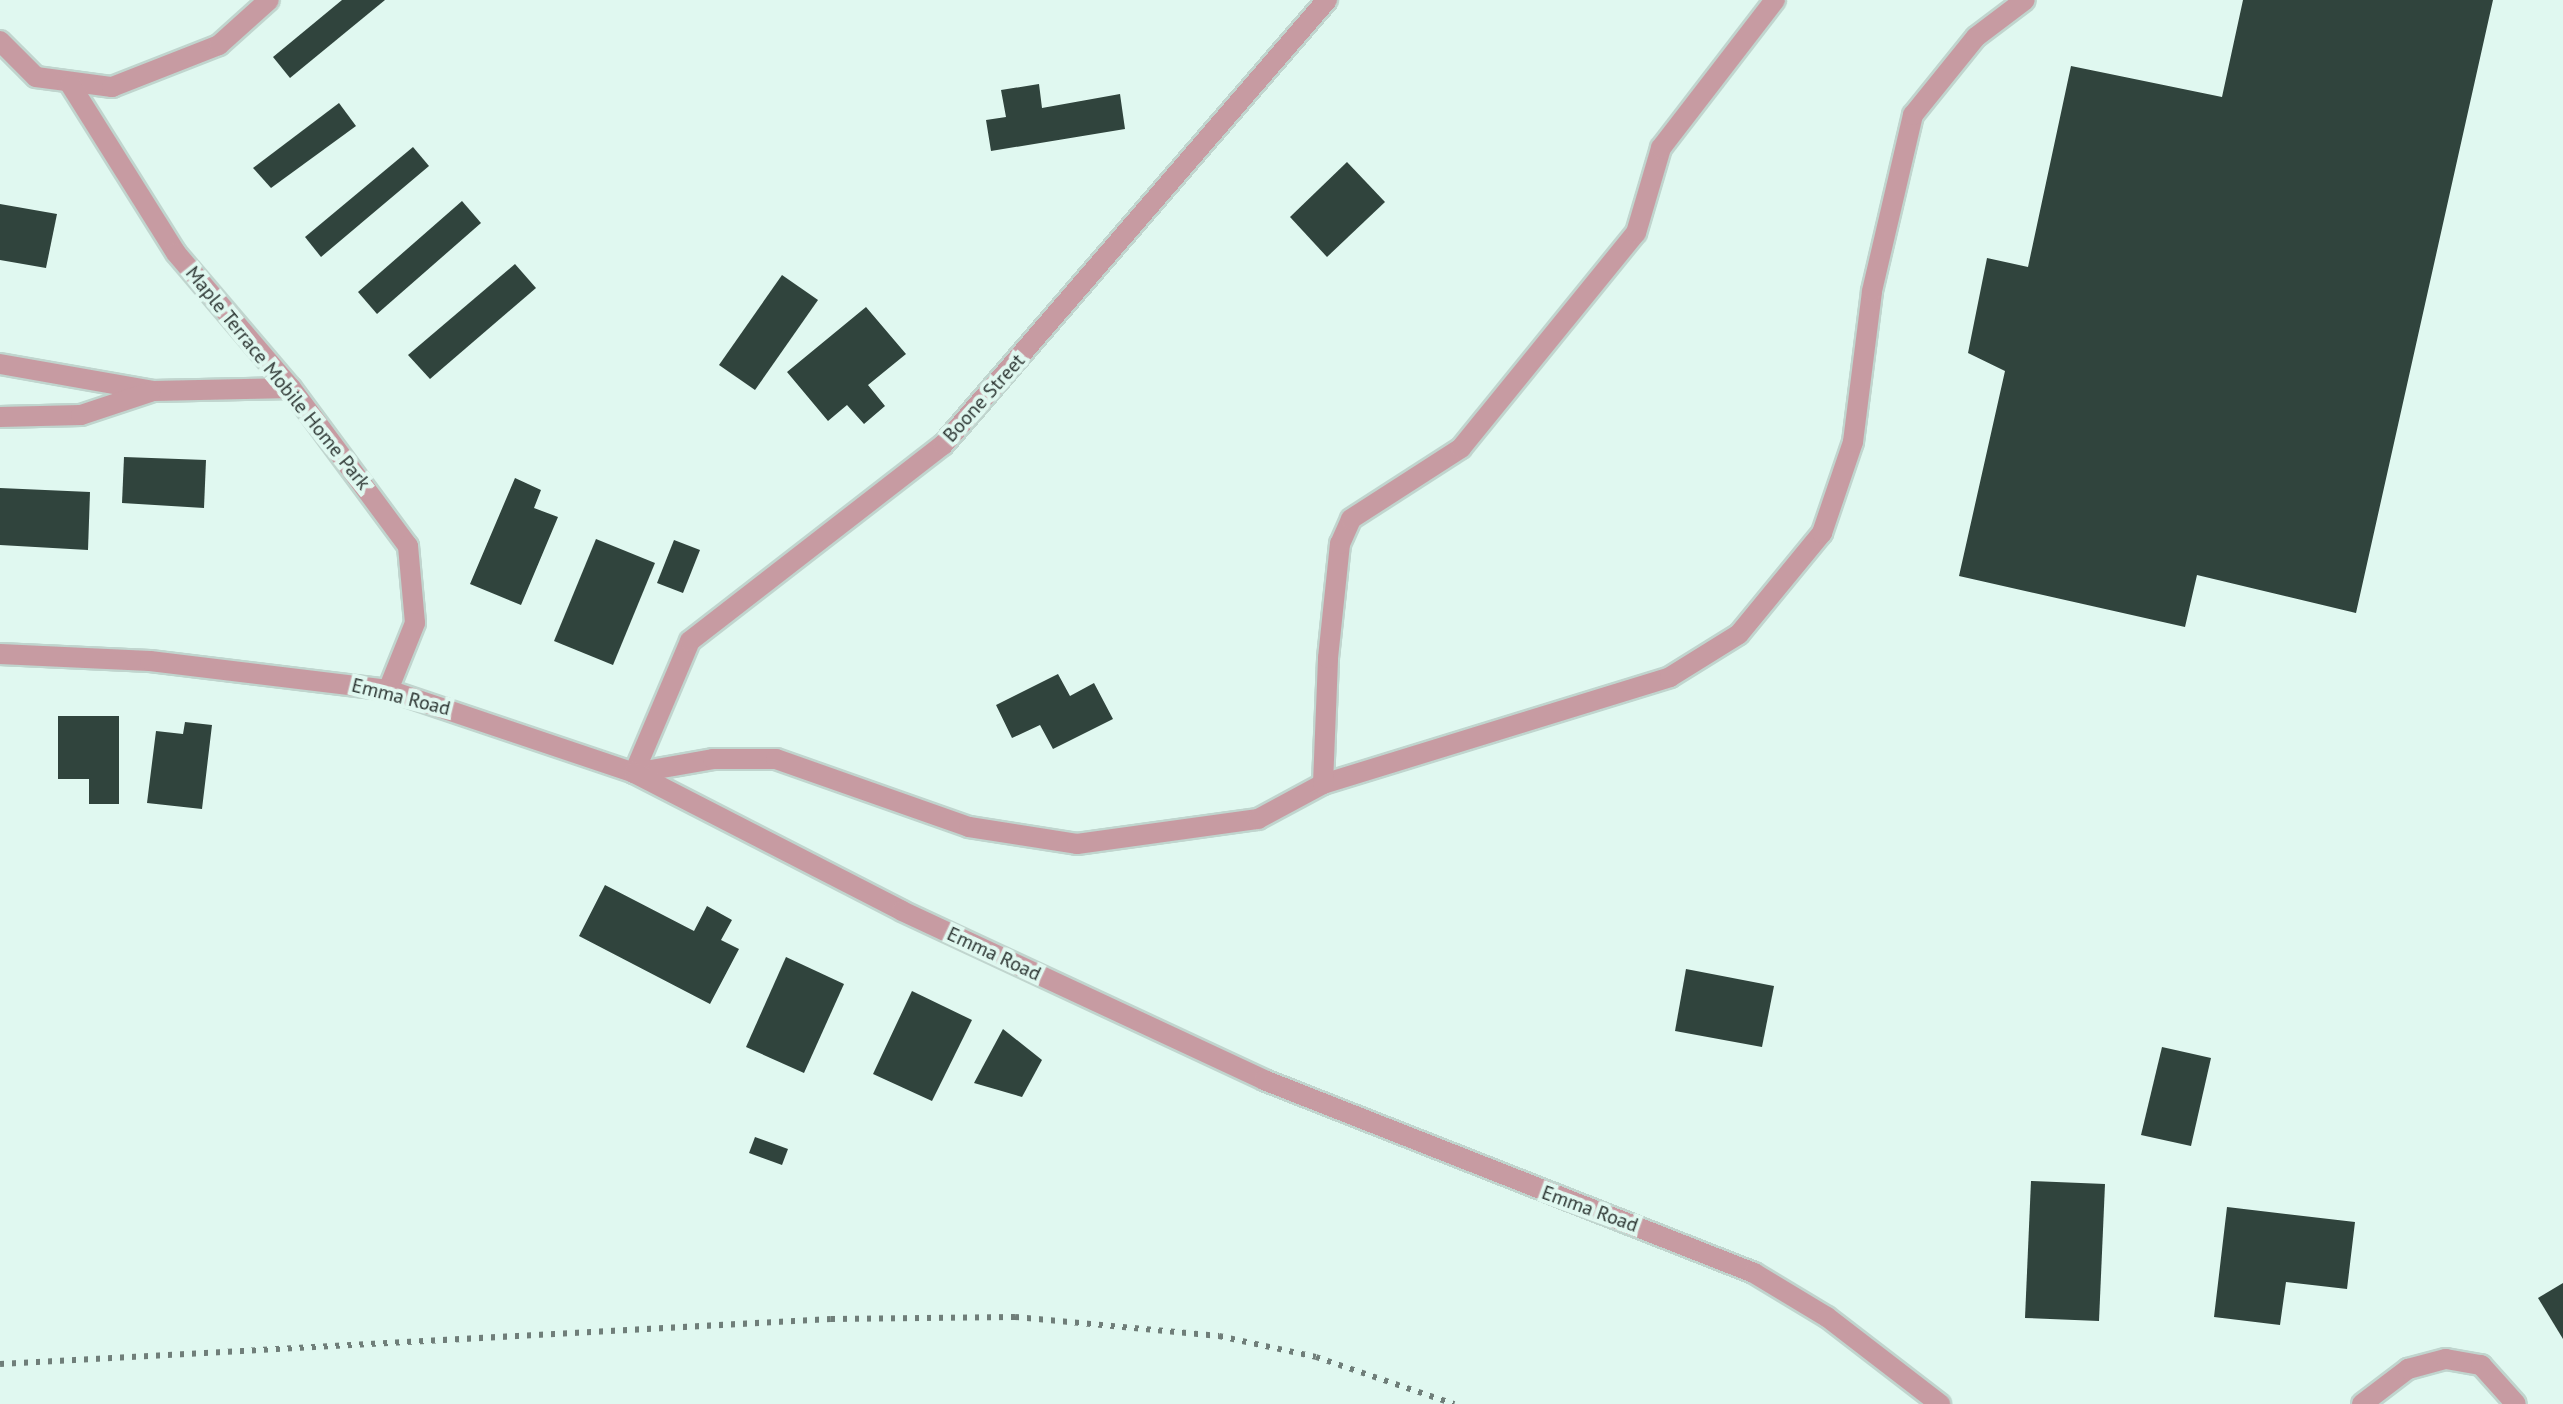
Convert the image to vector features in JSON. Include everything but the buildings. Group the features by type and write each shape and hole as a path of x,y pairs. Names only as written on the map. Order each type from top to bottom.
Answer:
{"street":[{"path":"0,41 36,77 70,84 112,87 219,45 269,0"},
{"name":"Boone Street","path":"634,773 690,641 943,445 1327,0"},
{"path":"1323,784 1328,658 1340,544 1351,519 1461,448 1636,233 1661,148 1775,0"},
{"path":"634,773 713,759 776,759 969,827 1077,844 1258,819 1323,784 1670,677 1739,634 1822,533 1853,442 1872,291 1913,115 1976,37 2025,0"},
{"name":"Maple Terrace Mobile Home Park","path":"70,84 176,253 291,388 408,546 415,623 388,690"},
{"path":"0,364 153,391 291,388"},
{"path":"0,417 81,415 153,391"},
{"name":"Emma Road","path":"0,654 150,661 388,690 634,773 902,911 1264,1080 1754,1273 1853,1335 1940,1404"},
{"path":"2362,1404 2408,1369 2446,1359 2481,1365 2516,1404"}],"railway":[{"path":"0,1364 831,1319 1015,1317 1219,1336 1316,1357 1454,1404"}]}
